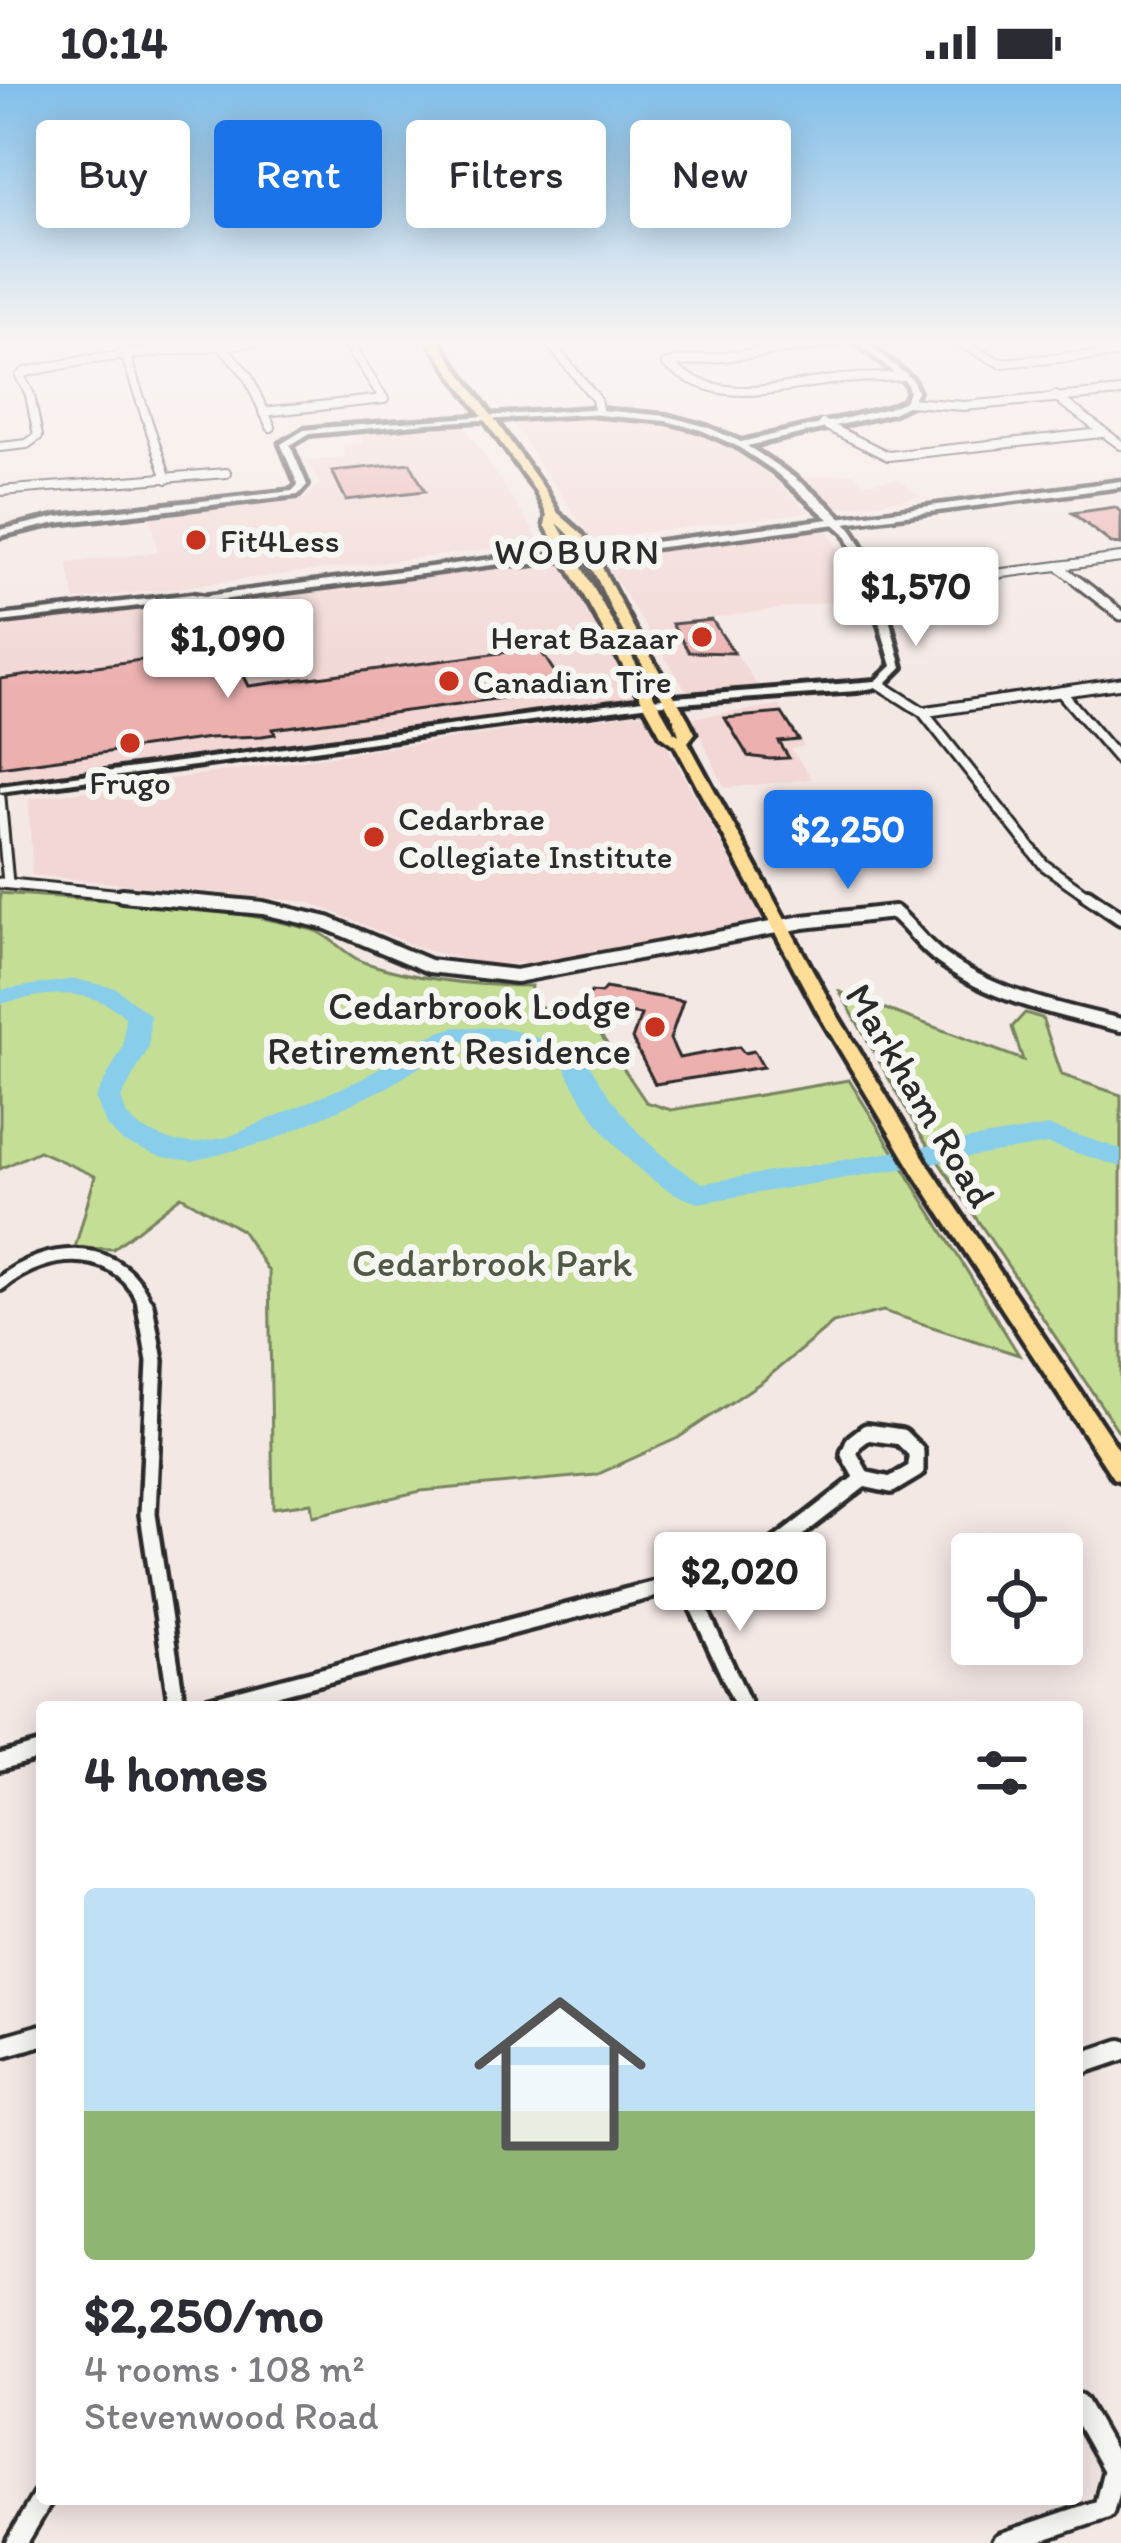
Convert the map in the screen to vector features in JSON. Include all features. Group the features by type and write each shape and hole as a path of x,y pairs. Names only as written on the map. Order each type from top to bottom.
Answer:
{"main road":[{"name":"Markham Road","path":"512,457 553,515 568,524 586,550 674,702 688,733 681,742"},
{"path":"0,620 192,596 206,599 1121,485"},
{"name":"Markham Road","path":"553,515 551,525 668,735 681,742 922,1171 1121,1472"}],"street":[{"path":"160,457 167,479"},
{"path":"0,533 65,519 290,494 303,485 289,457"},
{"path":"764,457 852,536 897,667 879,684"},
{"path":"0,491 226,473"},
{"path":"874,589 1121,558"},
{"path":"1058,566 1121,615"},
{"path":"923,712 1121,683"},
{"path":"0,789 650,702 879,684 923,712 1044,865 1121,918"},
{"path":"1061,692 1121,762"},
{"path":"0,799 4,883 296,914 455,973 538,974 781,927 894,912 937,956 985,985 1055,1010 1121,1024"},
{"path":"0,1283 28,1266 80,1255 107,1258 129,1270 144,1290 154,1334 148,1514 176,1701"},
{"path":"867,1432 901,1437 916,1452 916,1470 904,1482 884,1485 863,1478 849,1462 848,1453 850,1444 867,1432"},
{"path":"227,1701 687,1583 770,1552 863,1478"},
{"path":"687,1583 741,1701"},
{"path":"0,1762 36,1752"},
{"path":"0,2047 36,2037"},
{"path":"1083,2063 1121,2050"},
{"path":"1004,2543 1104,2509 1114,2469 1083,2415"},
{"path":"16,2543 38,2505"}],"shaded area":[{"path":"485,457 541,543 75,600 67,563 158,552 150,518 304,499 320,483 307,461"},
{"path":"535,457 745,457 809,512 591,539"},
{"path":"853,473 865,483 899,479 920,497 837,508 807,478"},
{"path":"827,530 864,597 713,618 760,690 686,690 602,559"},
{"path":"571,557 650,702 0,789 0,620 508,560"},
{"path":"779,705 804,746 791,749 812,779 725,788 692,718"},
{"name":"Cedarbrae Collegiate Institute","path":"646,714 666,744 766,924 553,963 485,964 422,949 309,902 32,875 29,799"}],"green space":[{"name":"Cedarbrook Park","path":"0,893 236,914 313,930 359,960 386,969 448,981 531,986 529,1004 602,1021 601,1035 646,1102 671,1110 849,1080 1019,1355 883,1311 833,1323 763,1381 678,1438 596,1475 421,1491 313,1516 311,1503 273,1508 269,1272 241,1230 181,1196 113,1249 75,1248 95,1176 39,1151 0,1169"},
{"path":"840,992 1023,1060 1012,1027 1025,1013 1042,1018 1062,1075 1121,1095 1121,1435 922,1137"}],"building":[{"path":"410,463 425,491 346,500 332,471"},
{"path":"1115,507 1121,512 1121,544 1111,543 1072,513"},
{"name":"Herat Bazaar","path":"712,620 734,653 689,652 672,624"},
{"path":"539,648 559,679 526,683 532,694 273,729 275,734 262,736 209,738 0,767 0,679 208,651 214,669 239,666 249,686"},
{"path":"782,713 799,740 779,742 789,758 748,756 725,718"},
{"name":"Cedarbrook Lodge Retirement Residence","path":"605,988 683,1001 670,1039 679,1058 739,1047 744,1053 754,1051 763,1067 655,1084 632,1039 641,1015 585,1006 591,992 601,993"}],"waterway":[{"path":"0,997 74,986 107,994 138,1015 136,1047 108,1098 117,1121 127,1131 171,1150 215,1150 258,1136 379,1081 443,1038 479,1032 520,1039 572,1057 624,1137 658,1167 699,1193 1049,1135 1121,1158"}],"place":[{"name":"Fit4Less","path":"196,540"},
{"name":"Herat Bazaar","path":"702,637"},
{"name":"Canadian Tire","path":"449,681"},
{"name":"Frugo","path":"130,743"},
{"name":"Cedarbrae Collegiate Institute","path":"374,837"},
{"name":"Cedarbrook Lodge Retirement Residence","path":"655,1027"}],"district":[{"name":"WOBURN","path":"578,551"}]}
